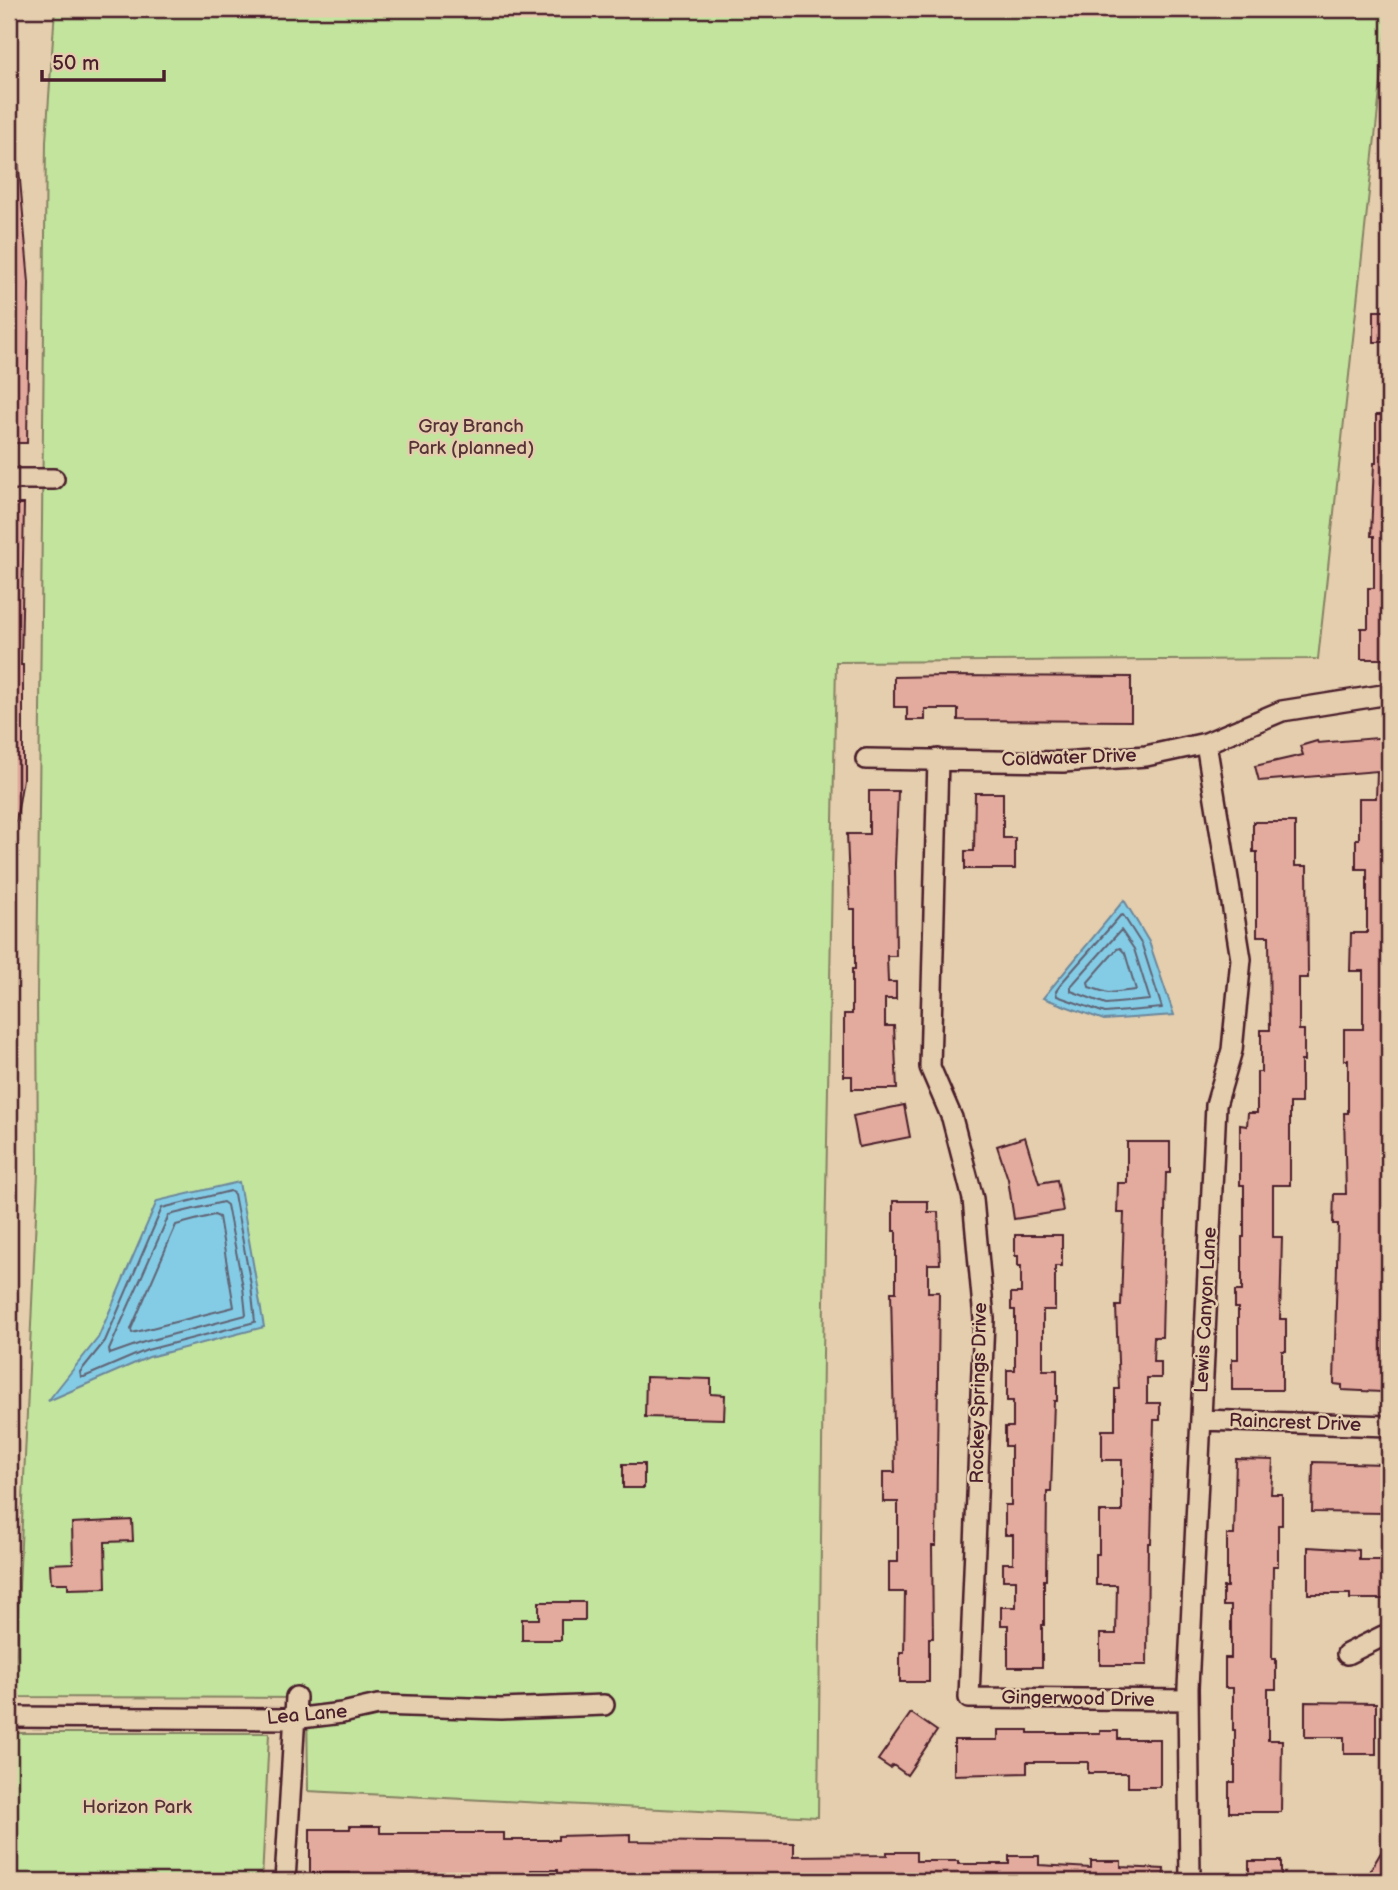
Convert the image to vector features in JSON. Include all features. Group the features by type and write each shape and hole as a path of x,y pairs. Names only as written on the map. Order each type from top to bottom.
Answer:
{"street":[{"path":"9,479 54,479"},
{"name":"Coldwater Drive","path":"866,759 1063,762 1146,756 1206,743 1282,711 1389,695"},
{"name":"Lewis Canyon Lane","path":"1190,1881 1188,1700 1216,1105 1232,1049 1241,959 1206,743"},
{"name":"Rockey Springs Drive","path":"938,760 930,1067 952,1118 972,1199 984,1319 969,1698"},
{"name":"Raincrest Drive","path":"1201,1420 1389,1426"},
{"path":"1347,1654 1383,1636 1389,1637"},
{"path":"285,1881 296,1697"},
{"name":"Gingerwood Drive","path":"969,1698 1188,1700"},
{"name":"Lea Lane","path":"9,1717 293,1719 378,1705 500,1709 604,1705"}],"green space":[{"name":"Gray Branch Park (planned)","path":"55,9 1389,9 1318,659 836,662 823,1354 818,1817 308,1791 307,1698 14,1697 38,1172 37,996 46,141"},
{"name":"Horizon Park","path":"9,1733 269,1733 262,1881 9,1881"}],"water":[{"path":"1124,900 1149,942 1174,1015 1104,1020 1043,998"},
{"path":"239,1182 264,1327 149,1357 48,1401 98,1338 157,1201"}],"building":[{"path":"18,157 29,283 27,443 9,443 9,158"},
{"path":"1374,311 1389,311 1389,342 1374,342"},
{"path":"1376,415 1389,415 1389,659 1361,659 1361,628 1368,628 1368,588 1374,588 1374,536 1371,536"},
{"path":"9,504 24,504 21,665 23,779 16,821 9,821"},
{"path":"894,677 1131,677 1131,721 958,720 958,709 925,709 925,720 907,720 907,707 894,707"},
{"path":"1389,737 1389,1184 1385,1226 1381,1392 1342,1390 1342,1385 1334,1384 1338,1224 1333,1224 1334,1194 1346,1194 1344,1113 1348,1113 1348,1060 1344,1060 1344,1029 1363,1029 1363,971 1350,971 1351,933 1367,933 1367,869 1356,869 1356,839 1359,839 1359,798 1376,798 1377,771 1259,781 1255,766 1303,755 1300,746 1317,741"},
{"path":"869,791 898,791 895,864 896,956 887,956 888,982 896,982 896,999 885,999 885,1026 894,1026 897,1089 852,1089 852,1076 844,1076 844,1014 852,1014 852,969 855,969 855,909 850,909 847,834 869,834"},
{"path":"975,793 1003,793 1003,838 1015,838 1015,869 965,869 965,851 974,851"},
{"path":"1253,822 1295,822 1295,866 1307,866 1308,978 1299,978 1299,1030 1304,1030 1301,1103 1290,1103 1290,1185 1273,1185 1273,1237 1282,1237 1280,1319 1286,1319 1286,1351 1282,1351 1282,1390 1232,1390 1232,1359 1238,1359 1238,1308 1235,1308 1235,1291 1242,1291 1244,1237 1244,1185 1240,1185 1240,1125 1247,1126 1248,1113 1257,1113 1261,1030 1270,1030 1269,936 1257,936 1257,852 1253,852"},
{"path":"904,1105 910,1137 859,1147 853,1116"},
{"path":"1025,1137 1039,1183 1057,1180 1063,1211 1014,1219 1008,1179 997,1146"},
{"path":"1127,1142 1170,1142 1170,1173 1166,1173 1162,1337 1154,1337 1153,1362 1161,1362 1161,1378 1147,1378 1147,1403 1160,1403 1160,1420 1154,1420 1151,1543 1148,1543 1147,1665 1100,1665 1100,1634 1116,1634 1117,1585 1096,1585 1096,1554 1099,1554 1099,1512 1122,1512 1122,1460 1102,1460 1102,1430 1115,1430 1115,1389 1119,1389 1116,1306 1121,1306 1124,1213 1117,1213 1118,1183 1127,1183"},
{"path":"893,1201 928,1201 928,1212 938,1212 940,1264 928,1264 928,1292 939,1292 936,1546 932,1546 933,1638 929,1638 929,1682 900,1682 900,1652 904,1652 905,1592 889,1592 889,1562 898,1562 898,1502 883,1502 883,1472 895,1472 891,1292 896,1292 896,1231 893,1231"},
{"path":"1015,1235 1062,1235 1062,1266 1055,1266 1055,1310 1043,1310 1043,1370 1057,1370 1057,1401 1054,1401 1051,1492 1047,1492 1042,1667 1008,1667 1008,1625 1001,1625 1001,1607 1016,1607 1016,1580 1003,1580 1003,1563 1013,1563 1013,1535 1005,1535 1005,1505 1011,1505 1011,1446 1005,1446 1005,1427 1013,1427 1013,1401 1007,1401 1007,1370 1015,1370 1015,1310 1011,1310 1011,1293 1021,1293 1021,1266 1018,1266 1018,1256 1015,1256"},
{"path":"646,1377 711,1379 711,1394 725,1395 724,1419 645,1417"},
{"path":"1236,1459 1273,1460 1271,1494 1282,1494 1282,1525 1278,1525 1278,1566 1273,1566 1272,1659 1276,1659 1276,1689 1268,1689 1268,1740 1282,1740 1281,1812 1229,1812 1229,1782 1235,1782 1235,1730 1233,1688 1225,1688 1225,1658 1231,1658 1231,1606 1223,1606 1223,1587 1227,1587 1227,1535 1234,1535"},
{"path":"1313,1462 1384,1464 1384,1513 1312,1512"},
{"path":"623,1464 644,1464 644,1488 623,1488"},
{"path":"132,1520 133,1541 105,1542 106,1588 68,1589 68,1583 51,1583 50,1564 73,1563 72,1523"},
{"path":"1308,1547 1359,1550 1359,1560 1384,1560 1384,1599 1350,1599 1350,1594 1308,1594"},
{"path":"539,1602 585,1602 585,1620 561,1620 561,1640 522,1640 522,1619 539,1619"},
{"path":"1305,1702 1376,1703 1376,1754 1344,1754 1344,1737 1305,1737"},
{"path":"911,1713 937,1731 907,1775 893,1765 890,1768 878,1760"},
{"path":"998,1730 1028,1730 1028,1733 1118,1731 1118,1739 1160,1739 1160,1787 1128,1787 1128,1773 1088,1773 1088,1762 1027,1762 1027,1773 954,1775 954,1740 998,1740"},
{"path":"350,1826 380,1826 380,1833 504,1833 504,1840 558,1840 558,1836 630,1834 630,1841 794,1843 794,1856 916,1852 916,1861 1009,1864 1009,1856 1039,1856 1039,1865 1091,1868 1091,1861 1121,1861 1121,1867 1164,1869 1163,1881 558,1881 558,1870 531,1870 531,1881 473,1881 473,1875 310,1873 310,1829 350,1829"},
{"path":"1389,1839 1389,1881 1364,1881"},
{"path":"1249,1861 1281,1861 1281,1881 1249,1881"}]}
